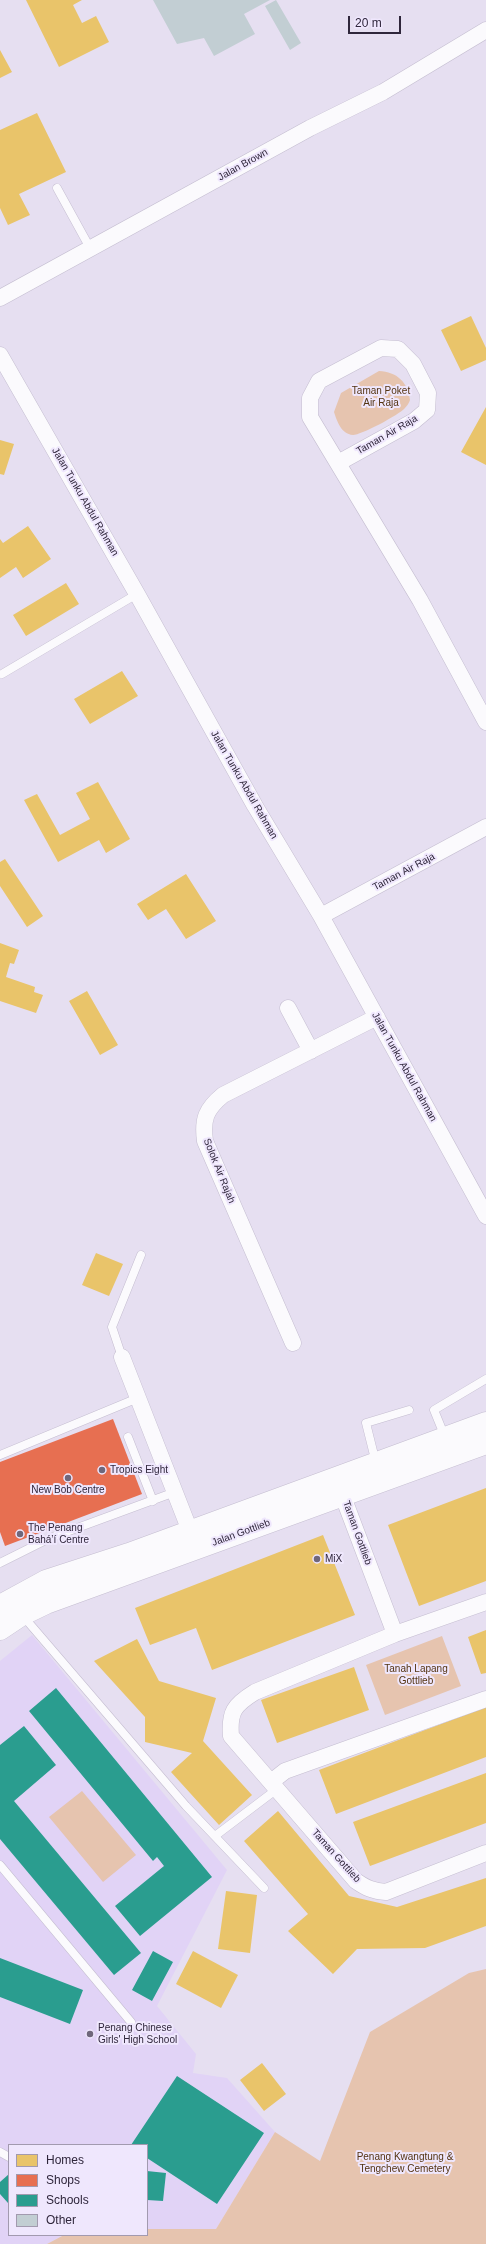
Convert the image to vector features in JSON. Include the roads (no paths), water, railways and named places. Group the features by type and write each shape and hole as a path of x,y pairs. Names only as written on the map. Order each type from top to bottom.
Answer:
{"main road":[{"name":"Jalan Gottlieb","path":"339,1487 376,1462 486,1423"},
{"name":"Jalan Gottlieb","path":"0,1629 11,1606 46,1581 128,1554 193,1540 339,1487 486,1443"}],"street":[{"name":"Jalan Brown","path":"0,298 310,128 383,92 486,30"},
{"name":"Taman Air Raja","path":"338,463 414,421 426,410 428,393 414,364 398,349 381,348 320,381 310,398 310,417 420,600 486,722"},
{"name":"Jalan Tunku Abdul Rahman","path":"0,355 137,594 255,806 321,916 486,1216"},
{"name":"Taman Air Raja","path":"321,916 486,827"},
{"path":"288,1008 311,1052"},
{"name":"Solok Air Rajah","path":"293,1343 205,1141 204,1129 206,1116 211,1105 223,1095 311,1052 377,1017"},
{"path":"122,1357 193,1540"},
{"name":"Taman Gottlieb","path":"339,1487 395,1634"},
{"name":"Taman Gottlieb","path":"486,1602 395,1634 255,1692 236,1707 230,1720 231,1736 356,1880 374,1891 386,1892 398,1888 486,1853"},
{"path":"274,1786 285,1771 486,1700"}],"lane":[{"path":"57,188 90,248"},
{"path":"2,674 137,594"},
{"path":"122,1357 112,1327 141,1255"},
{"path":"445,1437 434,1410 486,1379"},
{"path":"0,1455 138,1398"},
{"path":"376,1462 366,1423 409,1410"},
{"path":"128,1437 153,1500"},
{"path":"1,1560 50,1538 175,1492"},
{"path":"11,1606 167,1784 264,1888"},
{"path":"214,1836 274,1786"},
{"path":"0,1865 131,2022"}],"place":[{"name":"Tropics Eight","path":"102,1470"},
{"name":"New Bob Centre","path":"68,1478"},
{"name":"The Penang Bahá’í Centre","path":"20,1534"},
{"name":"MiX","path":"317,1559"},
{"name":"Penang Chinese Girls' High School","path":"90,2034"}],"park label":[{"name":"Taman Poket Air Raja","path":"381,396"},
{"name":"Tanah Lapang Gottlieb","path":"416,1674"},
{"name":"Penang Kwangtung & Tengchew Cemetery","path":"405,2162"}]}
